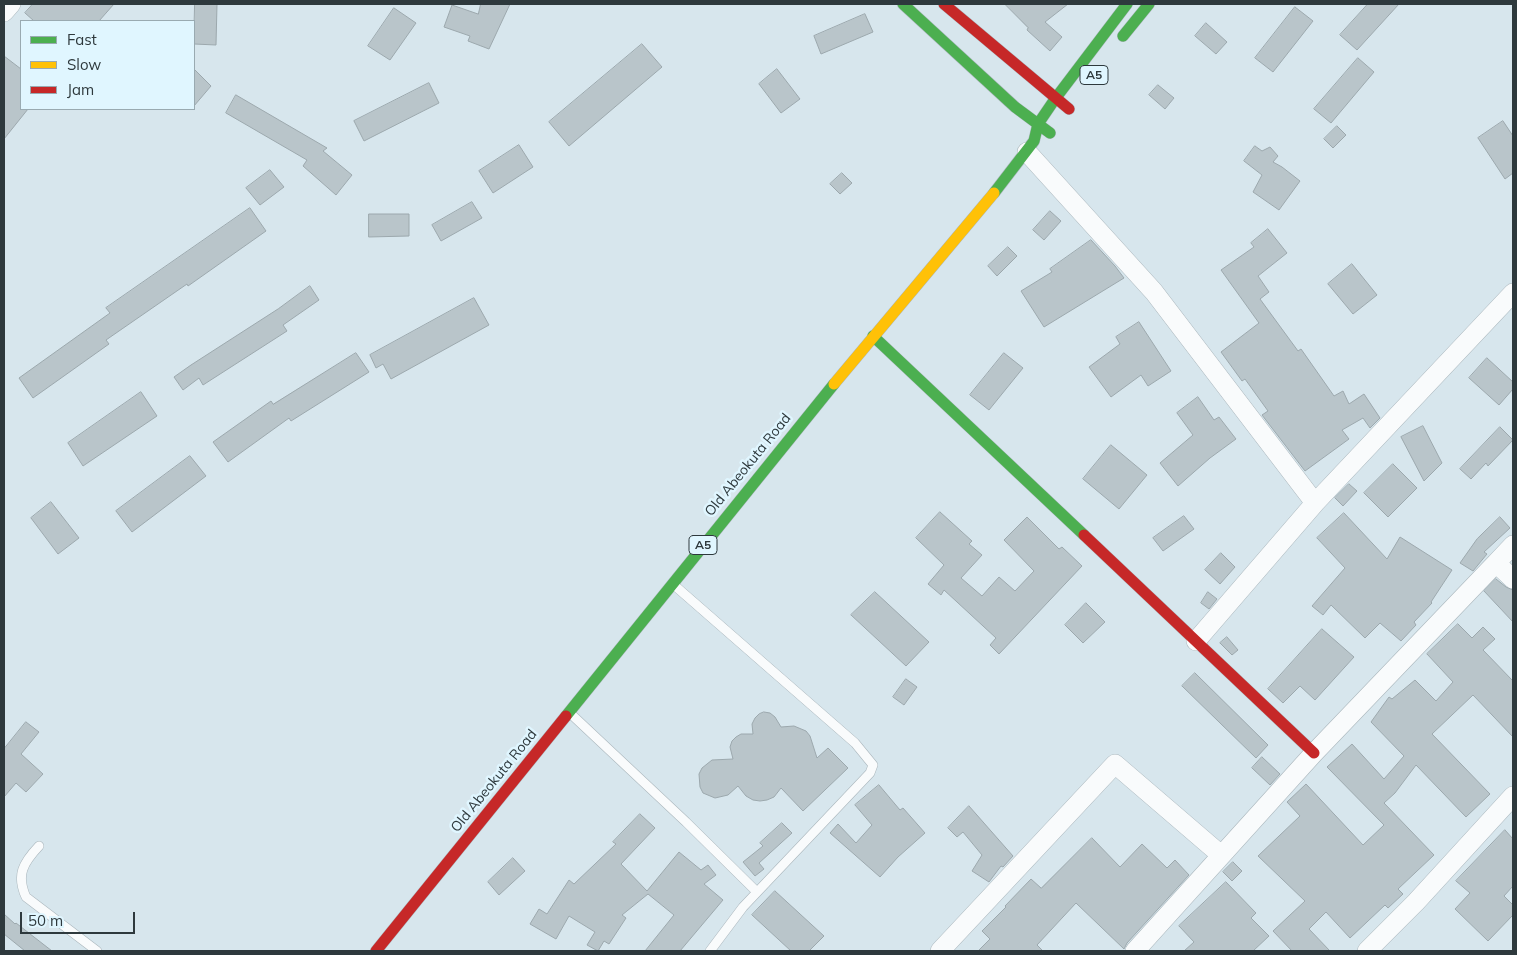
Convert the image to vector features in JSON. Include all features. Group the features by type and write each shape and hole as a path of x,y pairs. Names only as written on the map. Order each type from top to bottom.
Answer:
{"main road":[{"path":"903,4 1015,107 1050,133"},
{"path":"944,4 1032,76 1056,99"},
{"name":"Old Abeokuta Road","path":"1030,147 1038,124 1127,4"},
{"path":"1116,45 1149,4"},
{"path":"1032,76 1057,82 1069,81"},
{"name":"Old Abeokuta Road","path":"376,951 873,336 982,209 1030,147 1050,133 1066,112 1056,99"},
{"path":"873,336 1314,753"}],"street":[{"path":"4,12 11,4"},
{"path":"1030,147 1154,292 1315,503"},
{"path":"1196,641 1315,503 1513,294"},
{"path":"1135,951 1314,753 1513,545"},
{"path":"1496,562 1513,579"},
{"path":"940,951 1115,764 1221,855"},
{"path":"1367,951 1416,902 1513,796"}],"lane":[{"path":"672,583 855,743 873,764 870,773 743,907 710,951"},
{"path":"569,712 757,892"},
{"path":"39,846 29,857 22,870 21,886 26,897 97,951"}],"building":[{"path":"33,4 114,4 100,20 33,20 25,13"},
{"path":"195,4 217,4 216,45 195,44"},
{"path":"481,4 510,4 489,49 468,41 470,36 444,27 452,5 478,14"},
{"path":"1005,4 1068,4 1045,22 1062,37 1050,51 1027,30 1028,28"},
{"path":"1368,4 1399,4 1357,50 1340,35"},
{"path":"1295,7 1313,21 1273,72 1255,58"},
{"path":"394,8 416,23 390,60 368,46"},
{"path":"865,14 873,32 821,54 814,36"},
{"path":"1206,23 1227,42 1216,54 1195,36"},
{"path":"642,44 662,67 569,146 549,122"},
{"path":"4,56 20,68 20,110 27,110 4,139"},
{"path":"1358,58 1374,72 1331,123 1314,109"},
{"path":"777,69 800,99 781,113 759,84"},
{"path":"195,70 211,86 195,105"},
{"path":"429,83 439,103 364,141 354,121"},
{"path":"1158,85 1174,98 1165,109 1149,95"},
{"path":"236,95 327,148 323,151 352,175 336,195 303,166 307,160 226,113"},
{"path":"1503,121 1513,136 1513,173 1505,179 1478,138"},
{"path":"1337,126 1346,135 1333,148 1324,139"},
{"path":"519,145 533,167 493,193 479,171"},
{"path":"1255,146 1262,151 1270,147 1278,156 1273,162 1300,181 1279,210 1253,192 1262,175 1244,161"},
{"path":"270,170 284,187 260,205 246,188"},
{"path":"842,173 852,183 840,194 830,184"},
{"path":"472,202 482,218 441,241 432,225"},
{"path":"250,208 266,231 188,286 187,284 106,340 109,344 33,398 19,378 110,313 106,308"},
{"path":"1050,211 1061,221 1044,240 1033,230"},
{"path":"369,214 409,214 409,236 369,237"},
{"path":"1268,229 1287,253 1258,276 1269,292 1260,299 1298,351 1301,349 1334,396 1343,391 1349,404 1364,394 1380,418 1370,428 1363,418 1342,430 1349,439 1305,471 1262,415 1268,411 1245,379 1242,381 1221,352 1259,323 1221,270 1254,247 1251,243"},
{"path":"1091,240 1124,278 1044,327 1021,291 1052,272 1050,269"},
{"path":"1008,247 1017,256 997,276 988,266"},
{"path":"1352,264 1377,295 1353,314 1328,284"},
{"path":"310,286 319,300 283,325 287,331 203,385 199,378 183,390 174,377"},
{"path":"474,298 489,325 391,379 383,364 376,368 370,355"},
{"path":"1139,322 1171,371 1148,386 1141,375 1111,397 1089,367 1120,344 1116,337"},
{"path":"356,353 369,372 291,421 289,418 228,462 213,442 271,401 273,404"},
{"path":"1004,353 1023,368 989,410 970,395"},
{"path":"1487,358 1513,382 1513,389 1499,405 1469,378"},
{"path":"141,392 157,416 83,466 68,443"},
{"path":"1198,397 1214,420 1219,417 1236,439 1210,458 1178,486 1160,463 1193,435 1177,413"},
{"path":"1423,426 1442,463 1424,481 1401,437"},
{"path":"1500,427 1513,440 1488,466 1486,463 1471,479 1460,469"},
{"path":"1111,445 1147,475 1119,509 1083,479"},
{"path":"190,456 206,476 132,532 116,511"},
{"path":"1393,464 1417,488 1388,517 1364,493"},
{"path":"1349,484 1357,491 1343,506 1335,498"},
{"path":"51,502 79,538 58,554 31,518"},
{"path":"940,512 972,541 969,544 982,555 961,578 982,596 999,577 1015,591 1034,571 1004,540 1027,517 1059,549 1062,547 1082,566 999,654 990,645 996,638 944,590 941,595 928,584 944,565 916,538"},
{"path":"1344,513 1387,559 1400,537 1452,570 1432,603 1414,622 1416,625 1401,641 1380,623 1365,638 1331,605 1323,615 1312,606 1345,568 1317,538"},
{"path":"1184,516 1194,529 1163,551 1153,538"},
{"path":"1500,517 1510,528 1484,552 1487,554 1473,571 1460,563 1477,539"},
{"path":"1221,553 1235,567 1220,584 1205,570"},
{"path":"1496,579 1513,590 1513,622 1484,591"},
{"path":"875,592 929,642 906,666 851,615"},
{"path":"1208,592 1217,599 1209,609 1201,603"},
{"path":"1086,603 1105,622 1083,643 1065,625"},
{"path":"1458,624 1472,638 1483,627 1495,639 1483,650 1513,681 1513,737 1473,695 1432,734 1490,794 1466,817 1416,765 1395,793 1384,803 1434,855 1398,889 1403,894 1388,908 1385,905 1350,938 1326,912 1309,929 1330,951 1292,951 1273,931 1305,901 1258,856 1300,816 1287,802 1306,784 1363,845 1384,825 1327,767 1352,744 1384,779 1404,756 1371,722 1389,697 1392,699 1415,680 1436,701 1453,682 1427,654"},
{"path":"1322,629 1354,657 1315,700 1300,686 1283,703 1268,689"},
{"path":"1227,637 1238,650 1232,655 1220,643"},
{"path":"1195,673 1268,745 1256,758 1182,686"},
{"path":"906,679 917,687 904,705 893,697"},
{"path":"764,712 770,713 775,717 781,727 794,726 806,731 810,736 817,758 828,748 848,768 803,811 781,788 774,797 760,801 746,796 738,786 728,795 715,798 703,793 700,787 699,774 702,768 712,760 733,759 730,747 732,741 741,734 753,734 752,724 755,718"},
{"path":"26,722 39,732 21,754 43,774 26,792 16,783 4,797 4,749"},
{"path":"1262,757 1280,774 1270,785 1252,768"},
{"path":"879,785 900,810 903,808 925,833 898,857 880,877 830,833 838,824 856,843 872,825 855,805"},
{"path":"969,806 1013,856 1003,867 1001,866 989,882 972,871 982,855 963,832 957,837 948,828"},
{"path":"640,814 655,828 621,864 647,891 679,852 701,870 708,865 716,875 704,884 723,900 680,951 645,951 674,915 648,894 622,915 626,918 609,944 604,941 598,951 587,945 595,932 569,916 556,939 530,924 539,909 547,914 569,880 574,884 616,844 613,842"},
{"path":"782,823 792,833 759,863 764,869 755,876 743,862 763,846 760,843"},
{"path":"1505,830 1513,839 1513,886 1504,896 1513,905 1513,915 1488,941 1455,909 1470,893 1456,881"},
{"path":"1092,838 1120,867 1142,844 1167,868 1175,860 1189,875 1127,943 1124,949 1076,903 1037,945 1043,951 978,951 990,939 982,931 1031,879 1041,888"},
{"path":"513,858 525,871 499,895 488,882"},
{"path":"1233,862 1242,871 1232,881 1223,872"},
{"path":"1226,882 1256,913 1251,918 1269,936 1253,951 1184,951 1194,942 1179,926"},
{"path":"775,891 824,936 809,951 791,951 752,915"},
{"path":"4,914 52,951 25,951 4,934"}],"traffic: fast":[{"path":"903,4 1015,107 1050,133"},
{"path":"994,193 1034,141 1038,124 1055,99 1127,4"},
{"path":"1123,36 1149,4"},
{"path":"873,336 1084,535"},
{"path":"566,716 834,384"}],"traffic: slow":[{"path":"834,384 994,193"}],"traffic: jam":[{"path":"944,4 1069,109"},
{"path":"1084,535 1314,753"},
{"path":"376,951 566,716"}]}
